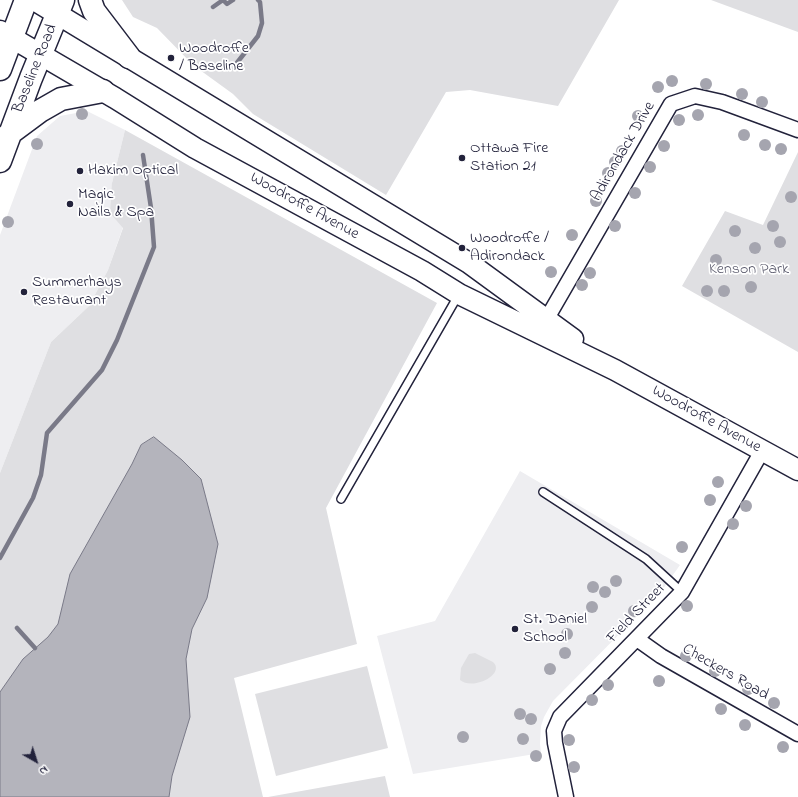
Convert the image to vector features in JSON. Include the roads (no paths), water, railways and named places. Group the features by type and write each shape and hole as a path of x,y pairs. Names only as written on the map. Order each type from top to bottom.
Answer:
{"main road":[{"name":"Baseline Road","path":"0,69 6,35 26,0"},
{"name":"Woodroffe Avenue","path":"34,0 60,7 129,58 469,263 543,326 615,370 798,470"},
{"path":"90,0 94,11 129,58"},
{"name":"Baseline Road","path":"0,161 9,134 60,7"},
{"name":"Woodroffe Avenue","path":"6,35 195,148 422,271 459,294 543,326"},
{"path":"9,134 40,111 61,99 102,91"}],"street":[{"name":"Adirondack Drive","path":"543,326 671,104 695,96 722,102 798,130"},
{"name":"Field Street","path":"566,797 554,731 560,717 682,592 762,451"},
{"name":"Checkers Road","path":"637,639 661,656 798,734"}],"lane":[{"path":"341,499 459,294"},
{"path":"543,492 646,559 682,592"}],"waterway":[{"path":"213,7 223,0 227,4 233,0"},
{"path":"236,64 258,36 262,23 260,2 258,0"},
{"path":"0,558 33,498 41,475 47,433 102,370 117,340 154,247 151,208 143,155"},
{"path":"17,628 35,648"}],"place":[{"name":"Woodroffe / Baseline","path":"171,58"},
{"name":"Ottawa Fire Station 21","path":"462,158"},
{"name":"Hakim Optical","path":"80,171"},
{"name":"Magic Nails & Spa","path":"70,204"},
{"name":"Woodroffe / Adirondack","path":"462,248"},
{"name":"Summerhays Restaurant","path":"24,292"},
{"name":"St. Daniel School","path":"515,629"}],"park label":[{"name":"Kenson Park","path":"749,270"}]}
